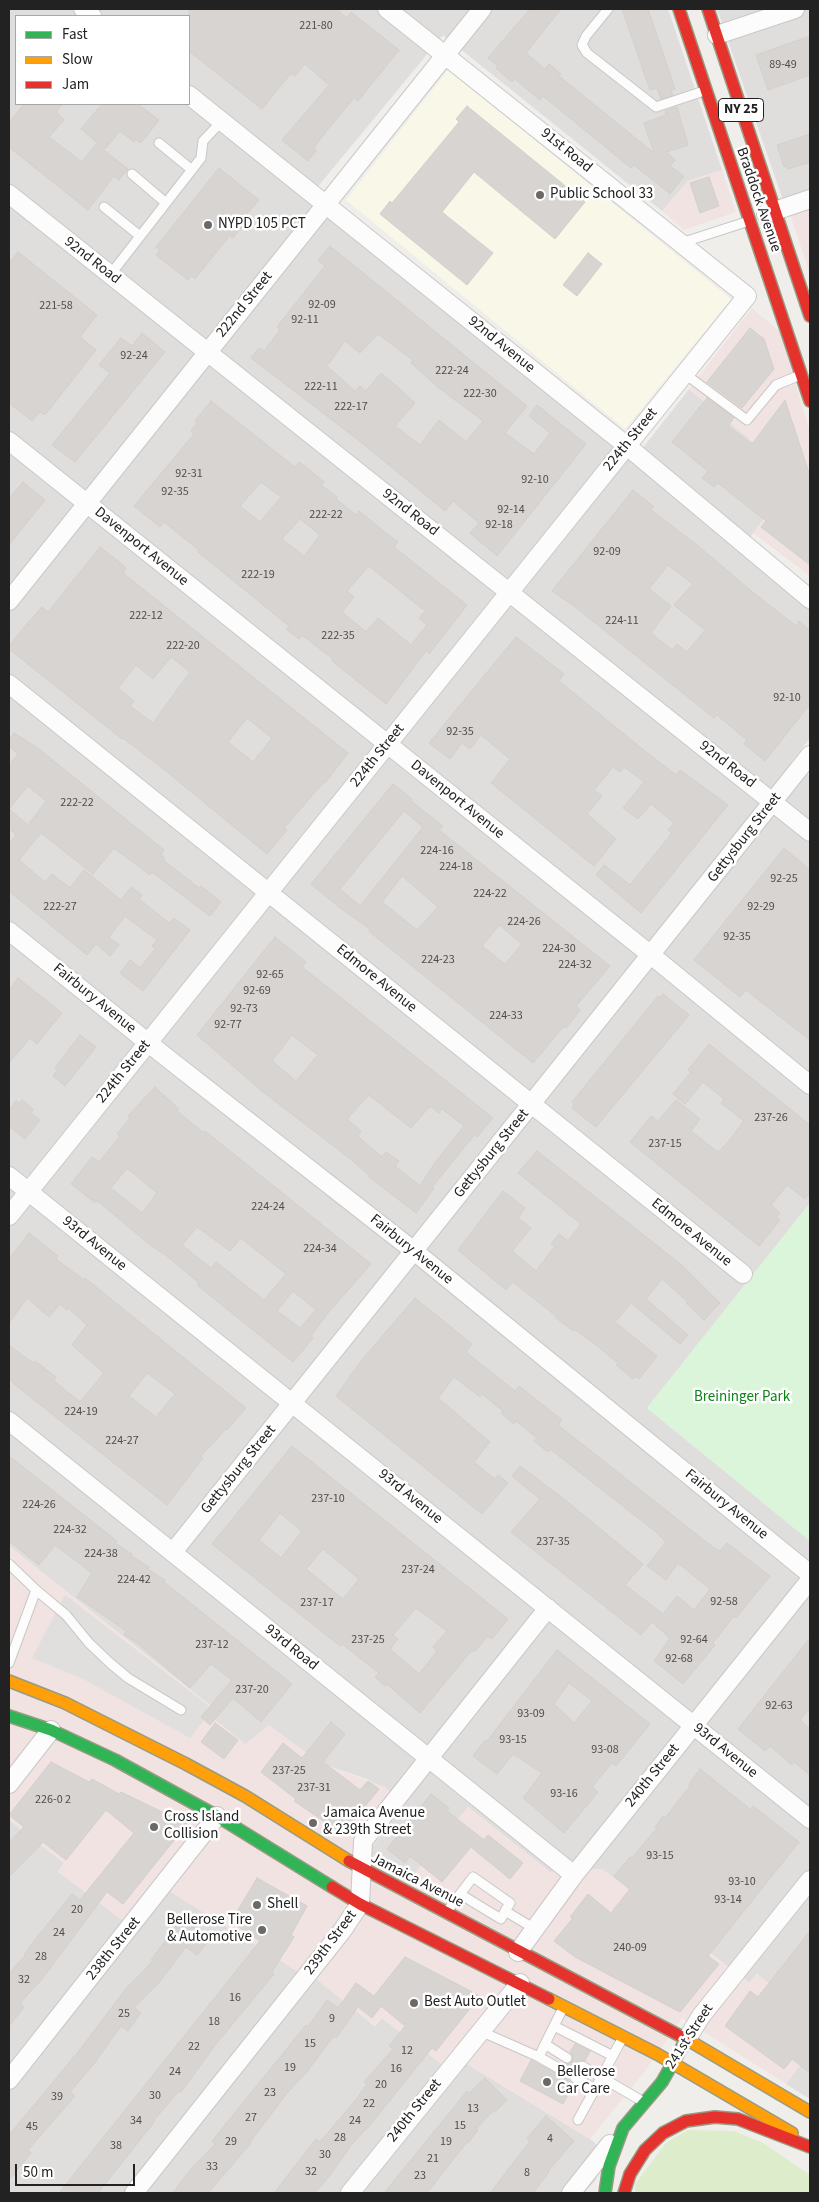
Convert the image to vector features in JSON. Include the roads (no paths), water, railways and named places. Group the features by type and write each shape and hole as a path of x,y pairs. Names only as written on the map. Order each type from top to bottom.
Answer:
{"main road":[{"name":"Braddock Avenue","path":"679,9 810,401"},
{"name":"Braddock Avenue","path":"708,9 810,316"},
{"name":"Jamaica Avenue","path":"9,1681 64,1703 186,1764 245,1796 362,1869 687,2039 810,2112"},
{"path":"10,1718 51,1730 115,1760 217,1816 360,1904 520,1983 673,2063 810,2146"},
{"name":"241st Street","path":"623,2128 662,2082 687,2039"},
{"path":"624,2193 630,2174 645,2150 663,2133 686,2121 715,2117 738,2119 810,2146"},
{"path":"605,2193 610,2166 623,2128"}],"street":[{"name":"91st Road","path":"387,9 747,296"},
{"name":"222nd Street","path":"9,601 482,9"},
{"path":"716,36 794,9"},
{"name":"92nd Avenue","path":"190,96 627,446 810,599"},
{"name":"92nd Road","path":"9,194 810,832"},
{"path":"749,221 810,199"},
{"path":"747,296 773,290"},
{"name":"224th Street","path":"9,1216 747,296"},
{"name":"Davenport Avenue","path":"9,440 651,955 810,1085"},
{"name":"Edmore Avenue","path":"9,684 743,1274"},
{"name":"Gettysburg Street","path":"173,1552 810,755"},
{"name":"Fairbury Avenue","path":"9,931 148,1043 414,1251 810,1574"},
{"name":"93rd Avenue","path":"9,1176 810,1820"},
{"name":"93rd Road","path":"9,1421 574,1875"},
{"name":"240th Street","path":"518,1952 574,1875 810,1580"},
{"name":"239th Street","path":"134,2193 342,1931 360,1904 363,1840 548,1608"},
{"path":"9,1784 51,1730"},
{"name":"238th Street","path":"9,2080 217,1816"},
{"name":"241st Street","path":"687,2039 701,2016 810,1880"},
{"name":"240th Street","path":"350,2193 520,1983"},
{"name":"241st Street","path":"571,2193 623,2128"}],"lane":[{"path":"608,9 586,36 582,45 587,53 656,107 706,91"},
{"path":"110,275 201,158 203,141 221,122"},
{"path":"159,143 192,170"},
{"path":"132,174 166,203"},
{"path":"104,207 140,236"},
{"path":"680,243 749,221"},
{"path":"685,374 748,420 776,385 801,375"},
{"path":"9,1564 66,1615 83,1636 110,1663 128,1678 181,1710"},
{"path":"9,1663 36,1590"},
{"path":"446,1912 473,1877 510,1903 501,1918 460,1894"},
{"path":"505,1911 534,1929"},
{"path":"539,2057 564,2006"},
{"path":"554,2026 613,2056"},
{"path":"480,2031 539,2057 560,2069"},
{"path":"578,2120 624,2037"},
{"path":"545,2044 567,2058"},
{"path":"582,2066 645,2102"},
{"path":"575,2078 595,2089"}],"place":[{"name":"Public School 33","path":"540,195"},
{"name":"NYPD 105 PCT","path":"208,225"},
{"name":"Jamaica Avenue & 239th Street","path":"313,1823"},
{"name":"Cross Island Collision","path":"154,1827"},
{"name":"Shell","path":"257,1905"},
{"name":"Bellerose Tire & Automotive","path":"262,1930"},
{"name":"Best Auto Outlet","path":"414,2003"},
{"name":"Bellerose Car Care","path":"547,2082"}],"park label":[{"name":"Breininger Park","path":"742,1398"}]}
